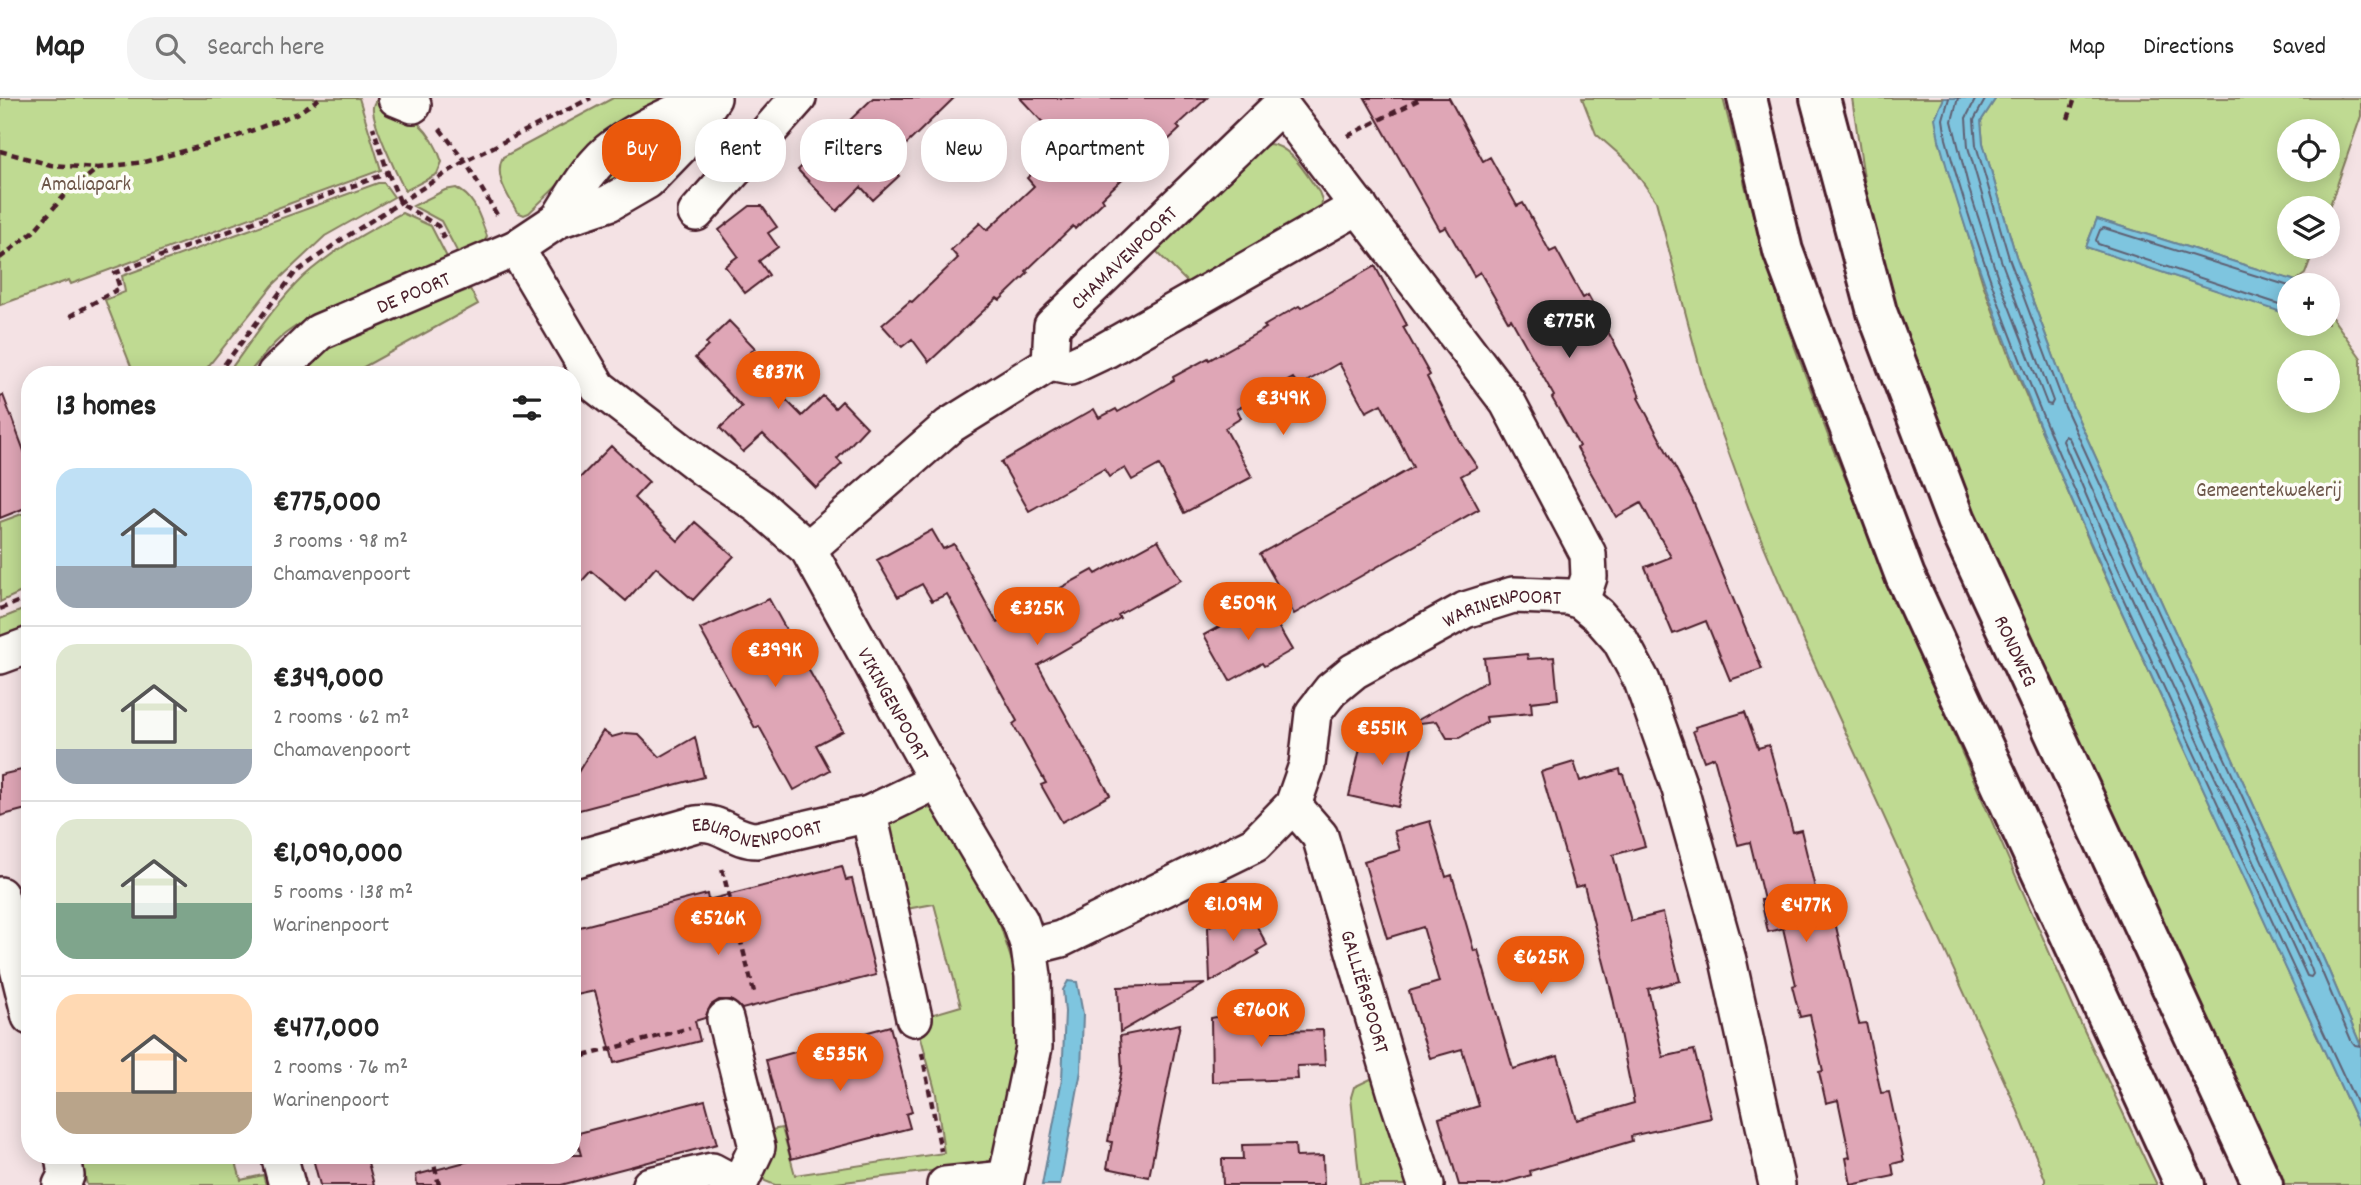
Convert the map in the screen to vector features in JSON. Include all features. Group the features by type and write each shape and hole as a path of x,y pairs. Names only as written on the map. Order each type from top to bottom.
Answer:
{"main road":[{"path":"1747,98 1783,251 1905,576 2185,1185"},
{"name":"RONDWEG","path":"1820,98 1877,312 1956,520 2263,1185"}],"street":[{"name":"DE POORT","path":"558,220 590,170 613,147 639,131 707,98"},
{"name":"DE POORT","path":"284,366 320,332 516,248 558,220 609,203 647,181 679,148 713,98"},
{"path":"696,213 798,98"},
{"name":"CHAMAVENPOORT","path":"1050,363 1052,326 1281,106 1508,403 1588,554 1589,577 1581,601"},
{"path":"808,550 949,426 1050,363 1070,368 1106,351 1359,206"},
{"name":"VIKINGENPOORT","path":"516,248 598,387 703,468 760,506 808,550 937,781 1020,920 1029,947 1033,976 1034,1047 1005,1182"},
{"name":"WARINENPOORT","path":"1029,947 1061,939 1255,844 1293,805 1307,765 1313,713 1331,690 1354,671 1465,610 1513,595 1568,597 1581,601 1598,615 1620,640 1642,681 1681,789 1728,960 1777,1185"},
{"path":"0,656 21,648"},
{"name":"EBURONENPOORT","path":"581,857 707,822 741,837 757,840 869,814 937,781"},
{"name":"GALLIËRSPOORT","path":"1293,805 1320,836 1396,1094 1426,1185"},
{"path":"869,814 914,1018"},
{"path":"0,895 21,980"},
{"path":"650,1185 712,1171 739,1185 757,1147 725,1019"},
{"path":"61,1185 66,1177 64,1164"},
{"path":"281,1164 287,1185"},
{"path":"945,1185 1005,1182"}],"path":[{"path":"0,151 51,165 98,168 144,162 235,137 299,113 320,98"},
{"path":"223,366 295,273 341,240 465,161 591,98"},
{"path":"1318,152 1422,98"},
{"path":"2068,119 2075,98"},
{"path":"393,107 388,173 401,204 438,226 463,272"},
{"path":"465,161 516,248"},
{"path":"0,258 33,232 63,197 98,168"},
{"path":"70,316 120,288 115,273 388,173"},
{"path":"0,609 21,601"},
{"path":"581,1057 758,1010 719,854 725,830"},
{"path":"914,1018 932,1094 945,1185"},
{"path":"434,1164 439,1185"}],"green space":[{"name":"Amaliapark","path":"0,98 359,98 381,170 71,284 69,280 0,305"},
{"path":"379,98 400,109 426,131 442,162 437,174 405,191 376,124 373,107"},
{"path":"613,98 678,98 648,119 602,119 602,152 565,178 524,215 517,212 506,192 500,171 503,157"},
{"path":"1582,98 1723,98 1749,201 1785,321 1833,449 1912,639 2075,1011 2157,1185 2045,1185 2017,1109 1804,641 1751,515 1705,387 1656,201 1629,163 1596,134"},
{"path":"1852,98 1944,98 1939,140 1983,284 2013,365 2093,550 2361,1130 2361,1185 2280,1185 1977,525 1902,335 1873,238"},
{"name":"Gemeentekwekerij","path":"1996,98 2361,98 2361,116 2340,176 2340,119 2277,119 2277,182 2338,182 2333,196 2277,196 2277,259 2311,259 2305,273 2277,275 2097,219 2086,247 2277,310 2277,336 2340,336 2340,329 2361,358 2361,1046 2072,405 2016,256 1983,143 1981,121"},
{"path":"1269,144 1291,155 1304,170 1319,192 1322,200 1321,212 1193,288 1153,248 1260,146"},
{"path":"378,183 384,183 394,197 325,236 273,285 208,366 131,366 105,300 125,292 122,276"},
{"path":"456,188 472,202 487,236 485,241 459,255 441,221 413,206 445,190"},
{"path":"402,213 431,226 449,261 326,309 283,335 255,366 233,366 292,288 314,267 363,234"},
{"path":"470,289 478,304 366,366 302,366 324,348"},
{"path":"21,514 21,592 0,602 0,522"},
{"path":"21,611 21,630 0,638 0,619"},
{"path":"915,806 933,809 994,906 1015,971 1017,1050 1002,1143 989,1161 971,1166 820,1185 775,1185 765,1181 759,1171 766,1131 782,1128 795,1175 944,1153 936,1094 919,1030 930,1015 961,1006 934,904 906,909 882,839 889,822"},
{"path":"1377,1076 1409,1185 1360,1185 1351,1097 1354,1087"},
{"path":"82,1164 237,1164 241,1180 263,1175 266,1185 87,1185"}],"water":[{"path":"1944,98 1996,98 1981,121 1983,143 2016,256 2072,405 2361,1046 2361,1130 2120,608 2061,477 2007,345 1939,140 1935,118"},
{"path":"2097,219 2277,275 2277,311 2086,247"},
{"path":"1068,981 1077,982 1083,1014 1081,1071 1060,1185 1042,1185 1062,1079 1065,1012 1063,990"}],"building":[{"path":"873,98 954,98 932,119 921,119 921,130 907,144 907,119 851,119"},
{"path":"1020,98 1207,98 1177,126 1180,129 1169,139 1169,119 1040,119"},
{"path":"1365,98 1449,98 1483,161 1490,157 1517,206 1523,203 1550,252 1556,249 1583,298 1588,295 1625,363 1640,396 1638,398 1692,499 1762,669 1730,680 1706,621 1673,634 1645,567 1671,557 1641,503 1616,517 1577,448 1579,446 1552,398 1554,396 1511,319 1508,321 1480,272 1474,276 1446,227 1440,230"},
{"path":"809,182 892,182 873,200 861,187 837,211"},
{"path":"1030,182 1119,182 1075,229 1073,226 1000,300 997,298 929,362 912,339 902,347 882,325 912,302 958,258 951,250 980,223 987,230 1034,186"},
{"path":"750,206 762,206 777,227 768,233 778,247 759,261 769,275 745,293 725,266 738,256 719,230"},
{"path":"1375,266 1407,325 1403,327 1430,375 1427,377 1459,440 1477,467 1461,476 1479,509 1294,614 1260,554 1413,467 1381,404 1366,412 1339,363 1299,386 1293,378 1237,409 1241,418 1225,428 1252,477 1184,513 1159,465 1132,480 1125,468 1109,477 1104,469 1029,511 1001,462 1094,409 1099,418 1116,409 1118,412 1174,380 1173,377 1208,358 1209,360 1266,328 1264,326 1281,316 1299,306 1301,308"},
{"path":"729,321 755,348 745,358 802,416 823,396 835,408 842,401 867,427 837,459 842,464 816,488 763,434 743,452 720,428 742,407 695,358"},
{"path":"3,395 21,443 21,510 0,518 0,396"},
{"path":"611,446 649,482 634,498 678,541 695,522 734,556 693,600 656,567 626,601 591,571 581,582 581,477"},
{"path":"932,530 943,549 954,544 997,623 1093,570 1096,574 1158,540 1181,580 1118,615 1120,618 1038,665 1110,795 1062,822 1041,785 1046,783 1013,724 1017,721 947,594 932,601 922,584 898,597 877,560"},
{"path":"769,599 843,731 816,745 830,770 794,790 759,726 755,728 700,629"},
{"path":"1264,602 1292,650 1230,681 1204,635"},
{"path":"1527,654 1528,659 1554,657 1558,699 1531,702 1532,713 1486,717 1487,722 1459,738 1447,738 1437,721 1411,724 1487,681 1484,658"},
{"path":"1745,712 1758,748 1769,745 1793,832 1801,830 1823,921 1834,918 1859,1024 1866,1023 1881,1093 1889,1092 1904,1161 1892,1164 1894,1176 1851,1185 1846,1158 1850,1157 1838,1100 1826,1103 1819,1072 1823,1071 1810,1015 1800,1017 1783,928 1768,932 1761,900 1764,900 1750,842 1738,845 1714,757 1704,761 1693,731 1696,730 1695,727"},
{"path":"1365,727 1414,738 1398,807 1349,796"},
{"path":"603,731 612,737 626,733 638,734 660,757 695,737 704,777 581,810 581,767"},
{"path":"1574,762 1580,781 1620,769 1623,774 1645,846 1613,855 1631,921 1663,913 1680,981 1648,989 1663,1057 1694,1050 1711,1118 1631,1136 1632,1141 1530,1171 1531,1175 1497,1185 1459,1185 1439,1118 1479,1106 1462,1049 1430,1058 1419,1026 1409,991 1439,982 1423,927 1387,938 1364,861 1400,850 1394,831 1430,821 1446,877 1452,875 1474,951 1478,950 1513,1069 1558,1056 1577,1120 1634,1103 1613,998 1584,885 1575,887 1541,772"},
{"path":"21,770 21,810 0,816 0,775"},
{"path":"842,866 846,880 852,879 876,975 742,1009 731,1000 719,1000 711,1005 705,1018 695,1021 700,1041 614,1063 595,991 581,994 581,927 707,894 708,900"},
{"path":"1246,906 1267,945 1257,951 1259,954 1210,982 1208,927"},
{"path":"1205,984 1120,1032 1118,987"},
{"path":"1262,1008 1266,1031 1323,1030 1325,1065 1297,1066 1298,1079 1212,1082 1211,1018"},
{"path":"1180,1024 1149,1177 1107,1168 1112,1142 1108,1141 1122,1069 1120,1036"},
{"path":"890,1026 912,1112 906,1114 910,1128 791,1159 766,1060"},
{"path":"705,1100 717,1144 561,1185 417,1185 416,1175 458,1164 581,1164 581,1132"},
{"path":"1295,1144 1296,1157 1323,1156 1324,1185 1223,1185 1222,1159 1243,1159 1242,1145"},
{"path":"314,1164 368,1164 374,1185 320,1185"}]}
